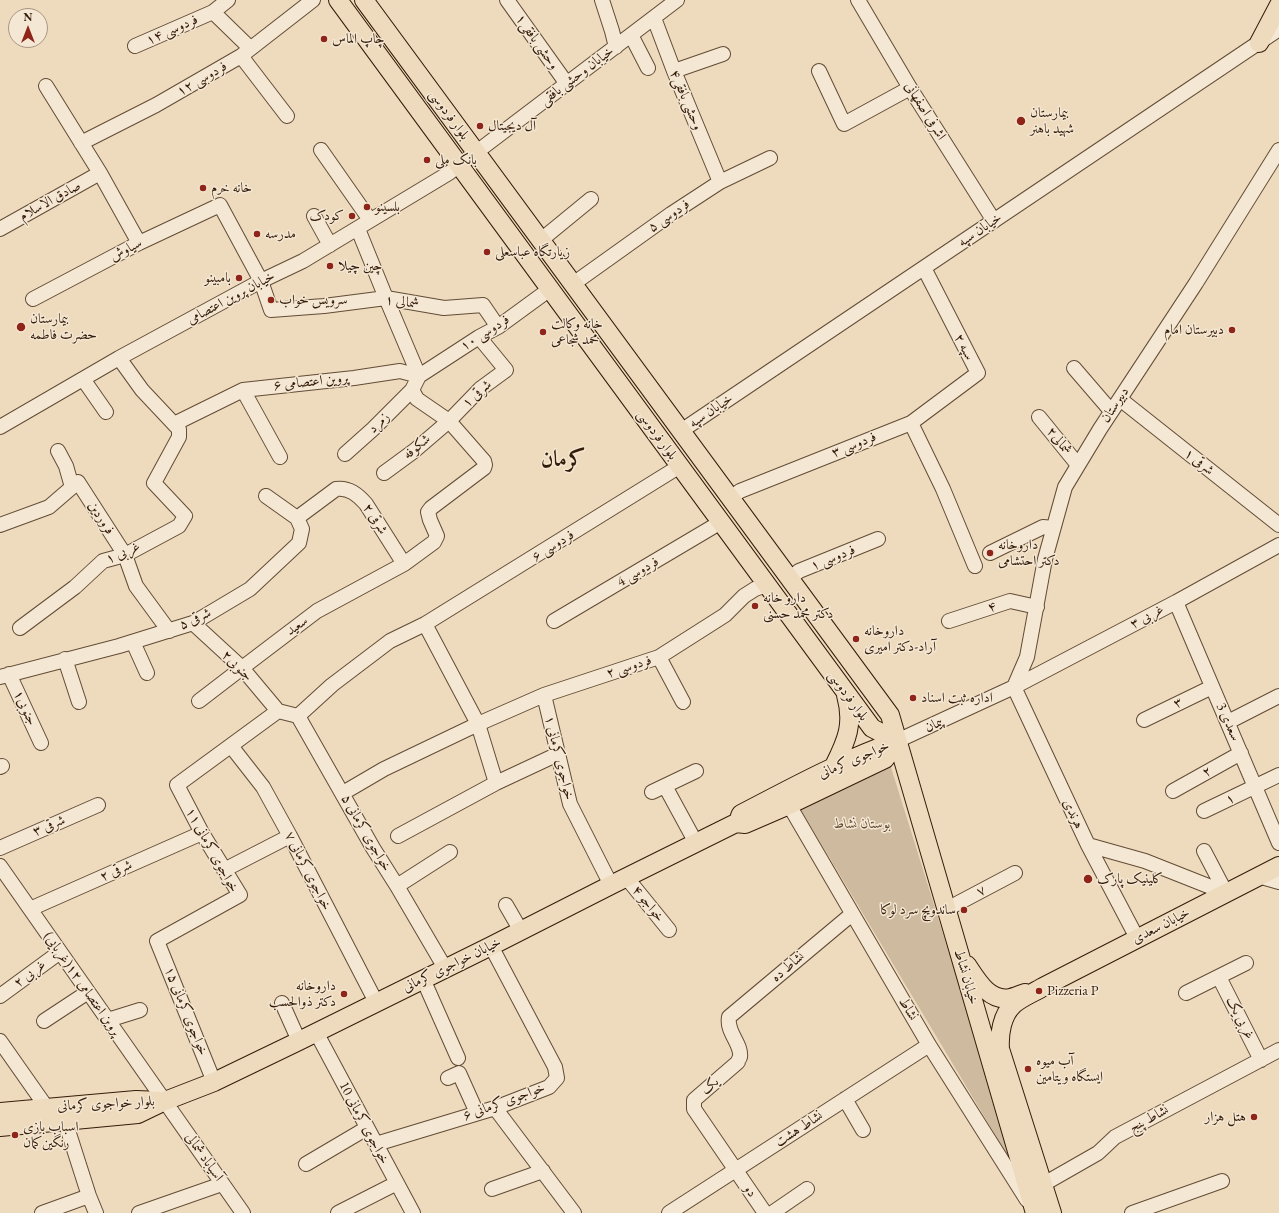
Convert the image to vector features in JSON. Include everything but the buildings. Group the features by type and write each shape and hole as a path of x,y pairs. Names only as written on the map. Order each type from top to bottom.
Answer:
{"main road":[{"name":"بلوار فردوسی","path":"338,0 872,728 897,742"},
{"name":"بلوار فردوسی","path":"364,0 890,715 897,742"},
{"path":"1258,43 1279,5"},
{"path":"663,443 681,431"},
{"path":"834,766 845,745 850,723 848,702 845,691"},
{"name":"خواجوی کرمانی","path":"897,742 886,759 745,824 736,823 741,814 834,766 897,742"},
{"name":"خیابان نشاط","path":"897,742 960,953 988,1055 1034,1211"},
{"name":"خیابان خواجوی کرمانی","path":"165,1101 214,1082 299,1041 736,823"},
{"name":"خیابان سعدی","path":"1043,987 1279,866"},
{"path":"960,953 982,986 998,998 1010,998 1043,987"},
{"path":"1043,987 1013,1005 1006,1015 1000,1029 999,1038 1000,1049 1052,1213"},
{"name":"بلوار خواجوی کرمانی","path":"0,1112 136,1100 165,1101"},
{"name":"بلوار خواجوی کرمانی","path":"0,1127 138,1114 165,1101"}],"street":[{"name":"فردوسی ۱۴","path":"135,46 213,12 228,0"},
{"name":"فردوسی ۱۲","path":"81,143 156,105 245,52 313,0"},
{"name":"وحشی بافقی۱","path":"507,0 567,84"},
{"path":"602,0 616,47"},
{"name":"خیابان وحشی بافقی","path":"459,166 677,0"},
{"name":"اشرفی اصفهانی","path":"858,0 910,88 994,221"},
{"path":"213,12 245,52 287,116"},
{"name":"وحشی بافقی۴","path":"654,18 674,71 720,182"},
{"name":"خیابان سپه","path":"681,431 1279,30"},
{"path":"631,35 648,68"},
{"path":"674,71 722,54"},
{"path":"819,72 844,124 910,88"},
{"path":"46,86 100,173 139,243"},
{"path":"321,150 370,220"},
{"name":"دبیرستان","path":"1014,687 1027,657 1045,559 1064,487 1111,411 1196,283 1279,150"},
{"name":"فردوسی ۵","path":"573,284 671,214 720,182 770,158"},
{"name":"خیابان پروین اعتصامی","path":"0,428 119,358 261,281 303,261 358,229 370,220 459,166"},
{"name":"صادق الاسلام","path":"0,229 100,173"},
{"path":"541,240 591,199"},
{"name":"سیاوش","path":"33,299 139,243 220,204 261,281"},
{"path":"314,216 330,245"},
{"path":"358,229 420,376 412,390 417,398 449,421"},
{"name":"سپه ۲","path":"911,422 978,373 924,268"},
{"name":"شمالی ۱","path":"261,281 271,310 324,306 386,298 444,308 483,305 498,327"},
{"name":"فردوسی ۱۰","path":"420,376 479,336 498,327 550,289"},
{"name":"شرقی ۱","path":"449,421 480,389 506,370 479,336"},
{"path":"119,358 142,390 174,424"},
{"path":"1074,368 1111,411"},
{"name":"پروین اعتصامی ۶","path":"174,424 243,390 354,378 400,371 420,376"},
{"path":"83,379 106,412"},
{"path":"243,390 280,457"},
{"name":"زمرد","path":"344,454 373,429 412,390"},
{"name":"شرقی ۱","path":"1120,398 1279,524"},
{"name":"شمالی۲","path":"1039,417 1078,464"},
{"name":"سعید","path":"199,701 317,611 404,564 434,542 437,536 428,512 431,508 484,468 485,465 484,461 449,421"},
{"name":"شکوفه","path":"384,473 449,421"},
{"path":"911,422 943,489 975,566"},
{"name":"فردوسی ۳","path":"730,498 740,491 911,422"},
{"name":"غربی ۱","path":"20,628 75,587 103,561 125,555 179,526 185,516 154,483 179,437 179,429 174,424"},
{"path":"0,525 49,507 72,487 66,466 58,451"},
{"name":"فردوسی ۶","path":"298,716 332,685 390,641 426,624 680,466"},
{"name":"فروردین","path":"72,487 78,482 125,555 136,586 169,631"},
{"name":"شرقی ۲","path":"297,518 336,489 342,488 350,490 359,496 366,504 404,564"},
{"path":"266,496 297,518"},
{"name":"شرقی ۵","path":"5,675 133,642 193,623 250,589 299,543 302,529 297,518"},
{"name":"فردوسی 4","path":"554,621 721,522"},
{"path":"990,553 1043,527 1053,528"},
{"name":"فردوسی ۱","path":"789,579 799,571 878,539"},
{"name":"۳ غربی","path":"1014,687 1279,546"},
{"name":"فردوسی ۲","path":"343,794 384,769 478,724 544,695 659,657 725,615 744,596 755,589 767,585"},
{"name":"۴","path":"949,621 1010,601 1037,607"},
{"name":"سعدی 3","path":"1176,602 1279,843"},
{"name":"جنوبی۲","path":"193,623 242,668 278,711"},
{"path":"426,624 478,724 496,783"},
{"path":"133,642 147,673"},
{"path":"659,657 683,702"},
{"path":"66,659 79,702"},
{"name":"جنوبی۱","path":"5,675 41,742"},
{"name":"پیمان","path":"897,742 1014,687"},
{"name":"هرندی","path":"1014,687 1088,845 1137,938"},
{"name":"۳","path":"1144,720 1212,687"},
{"name":"خواجوی کرمانی ۱","path":"544,695 570,804 619,881"},
{"path":"1228,722 1279,696"},
{"path":"231,746 278,711 298,716"},
{"name":"خواجوی کرمانی ۵","path":"298,716 373,848 445,968"},
{"name":"خواجوی کرمانی ۱۱","path":"157,941 240,895 202,833 177,785 231,746"},
{"name":"خواجوی کرمانی ۷","path":"231,746 263,787 376,1002"},
{"name":"۲","path":"1173,791 1241,753"},
{"path":"398,836 496,783 558,754"},
{"path":"696,771 659,789 696,843"},
{"name":"۱","path":"1204,811 1279,775"},
{"name":"شرقی ۳","path":"0,848 98,805"},
{"name":"نشاط","path":"789,805 929,1045 1034,1211"},
{"name":"شرقی ۲","path":"30,909 202,833"},
{"path":"224,870 290,836"},
{"path":"1088,845 1145,861 1226,893"},
{"path":"1204,851 1226,893"},
{"path":"397,886 450,852"},
{"name":"پروین اعتصامی ۱۲(غربایی)","path":"0,866 4,881 30,909 165,1101"},
{"name":"۷","path":"947,909 1015,874"},
{"path":"1258,876 1279,882"},
{"name":"خواجو ۴","path":"619,881 669,930"},
{"path":"506,905 521,931"},
{"name":"نشاط ده","path":"728,1022 729,1017 852,914"},
{"name":"خواجوی کرمانی ۱۵","path":"157,941 214,1082"},
{"name":"خواجوی کرمانی ۶","path":"376,1144 495,1108 549,1087 556,1078 555,1067 491,946"},
{"name":"غربی ۲","path":"0,996 60,952"},
{"path":"1186,993 1246,963"},
{"name":"غربی یک","path":"1219,977 1261,1060"},
{"path":"423,979 458,1058"},
{"path":"44,1021 88,992"},
{"path":"282,1002 299,1041"},
{"path":"108,1020 140,1010"},
{"name":"یک","path":"728,1022 728,1026 740,1051 738,1062 694,1100 693,1105 694,1109 736,1170"},
{"name":"خواجوی کرمانی 10","path":"316,1032 413,1213"},
{"path":"0,1041 47,1108"},
{"name":"نشاط هشت","path":"669,1213 929,1045"},
{"name":"نشاط پنج","path":"1042,1185 1098,1153 1115,1137 1279,1050"},
{"path":"448,1078 459,1073 477,1113"},
{"path":"845,1099 863,1130"},
{"name":"آسیاباد شمالی","path":"165,1101 243,1213"},
{"path":"495,1108 574,1213"},
{"path":"66,1121 89,1196 96,1213"},
{"path":"306,1164 367,1128"},
{"name":"دو","path":"736,1170 765,1213"},
{"path":"492,1189 543,1171"},
{"path":"1132,1213 1222,1181"},
{"path":"338,1213 397,1183"},
{"path":"139,1213 222,1184"},
{"path":"772,1213 807,1189"},
{"path":"42,1213 89,1196"}],"green space":[{"name":"بوستان نشاط","path":"889,761 1018,1173 798,805"}],"place":[{"name":"چاپ الماس","path":"324,39"},
{"name":"بیمارستان شهید باهنر","path":"1021,121"},
{"name":"آل دیجیتال","path":"480,126"},
{"name":"بانک ملی","path":"427,160"},
{"name":"خانه خرم","path":"203,188"},
{"name":"بلسینو","path":"367,207"},
{"name":"کودک","path":"352,216"},
{"name":"مدرسه","path":"257,234"},
{"name":"زیارتگاه عباسعلی","path":"487,252"},
{"name":"چین چیلا","path":"330,266"},
{"name":"بامبینو","path":"239,278"},
{"name":"سرویس خواب","path":"271,300"},
{"name":"بیمارستان حضرت فاطمه","path":"21,327"},
{"name":"دبیرستان امام","path":"1232,330"},
{"name":"خانه وکالت محمد شجاعی","path":"543,332"},
{"name":"داروخانه دکتر احتشامی","path":"990,553"},
{"name":"دارو خانه دکتر محمد حسنی","path":"755,606"},
{"name":"داروخانه آراد-دکتر امیری","path":"856,639"},
{"name":"اداره ثبت اسناد","path":"913,698"},
{"name":"کلینیک پارک","path":"1088,879"},
{"name":"ساندویچ سرد لوکا","path":"964,910"},
{"name":"Pizzeria P","path":"1039,991"},
{"name":"داروخانه دکتر ذوالحسب","path":"344,994"},
{"name":"آب میوه ایستگاه ویتامین","path":"1028,1069"},
{"name":"هتل هزار","path":"1254,1117"},
{"name":"اسباب بازی رنگین‌کمان","path":"15,1135"}],"district":[{"name":"کرمان","path":"563,460"}]}
